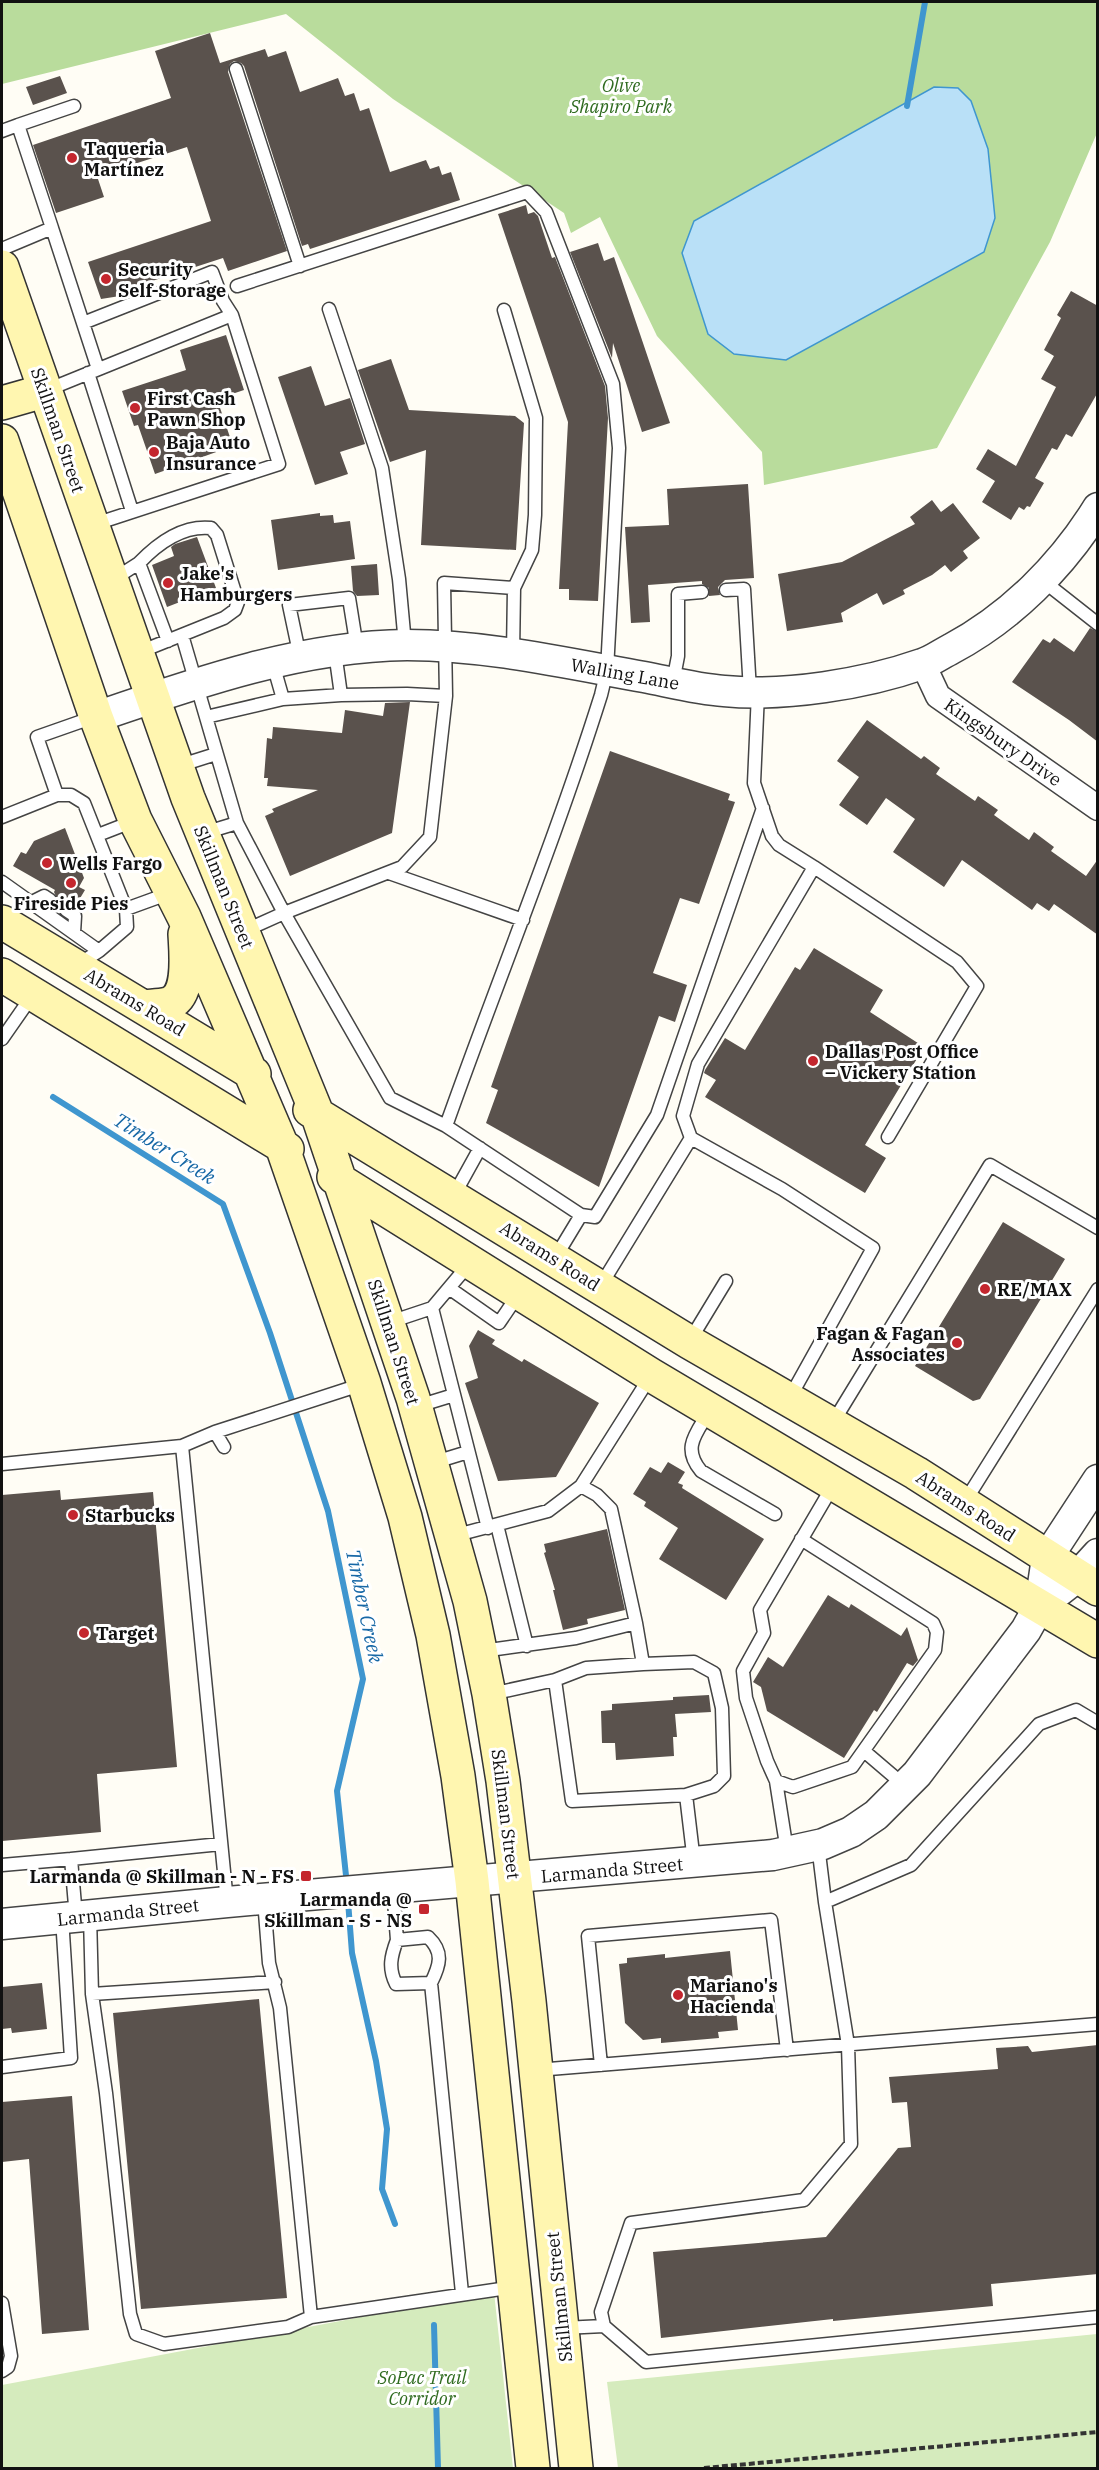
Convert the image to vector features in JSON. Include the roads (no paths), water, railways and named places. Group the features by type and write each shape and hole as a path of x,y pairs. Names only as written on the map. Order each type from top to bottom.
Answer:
{"main road":[{"name":"Skillman Street","path":"2,267 177,767 202,834 318,1116 341,1181 415,1407 470,1601 489,1694 515,1878 576,2469"},
{"path":"2,403 44,391"},
{"path":"2,441 96,717 135,820 178,904 282,1146 349,1388 405,1517 433,1635 458,1776 472,1881 533,2469"},
{"path":"144,1007 169,1004 176,1000 181,991 187,969 178,904"},
{"name":"Abrams Road","path":"2,922 88,959 144,1007 250,1071 318,1116 453,1196 689,1342 964,1504 1047,1558 1091,1573"},
{"path":"2,975 341,1181 658,1378 1098,1641"},
{"path":"658,1378 689,1342"}],"street":[{"name":"Walling Lane","path":"96,717 197,684 286,661 346,650 405,645 446,646 513,655 723,691 754,693 818,689 923,664 971,638 1028,595 1098,508"},
{"name":"Kingsbury Drive","path":"923,664 938,696 1098,808"},
{"name":"Larmanda Street","path":"2,1924 227,1902 694,1862 787,1852 818,1845 859,1826 876,1815 905,1786 964,1715 1026,1630 1040,1605 1047,1558 1098,1479"},
{"name":"Larmanda Street","path":"1040,1605 1091,1573"}],"lane":[{"path":"236,69 300,266"},
{"path":"2,131 74,106"},
{"path":"18,125 83,323 93,371 132,511"},
{"path":"237,286 527,192 546,212 613,384 619,448 607,670 593,722 523,920 494,990 446,1126"},
{"path":"2,249 52,228"},
{"path":"83,323 212,272 223,301 232,315 279,464 91,525"},
{"path":"329,309 382,468 399,579 405,645"},
{"path":"504,310 536,418 535,515 532,550 514,588 513,655"},
{"path":"44,391 232,315"},
{"path":"111,581 139,563 154,547 175,534 206,527 215,531 238,602 235,610 224,618 136,654"},
{"path":"139,563 168,641"},
{"path":"1042,580 1098,624"},
{"path":"243,932 284,913 402,867 430,837 446,696 444,583 514,588"},
{"path":"726,590 744,589 754,693 754,783 772,836 779,845 957,962 977,986 888,1137"},
{"path":"673,682 678,656 678,594 702,592"},
{"path":"283,699 289,605 349,598 341,695"},
{"path":"182,635 237,823 284,913 390,1098 446,1126 581,1215 595,1217 657,1115 763,808"},
{"path":"206,717 283,699 341,695 446,696"},
{"path":"57,795 37,737 96,717"},
{"path":"177,767 216,753"},
{"path":"2,817 57,795 71,795 84,803 126,909 127,927 88,959 74,933 2,882"},
{"path":"98,835 135,820"},
{"path":"202,834 237,823"},
{"path":"788,1399 873,1248 782,1189 692,1138 683,1116 698,1064 814,867"},
{"path":"389,873 523,920"},
{"path":"30,903 44,896 50,900"},
{"path":"126,909 178,904"},
{"path":"66,910 75,916 74,933"},
{"path":"2,1039 14,1018 34,995"},
{"path":"600,1287 692,1138"},
{"path":"453,1196 480,1148"},
{"path":"832,1425 990,1165 1098,1228"},
{"path":"554,1259 581,1215"},
{"path":"388,1323 432,1308 471,1262"},
{"path":"689,1342 726,1281"},
{"path":"449,1288 499,1323 519,1292"},
{"path":"964,1504 1098,1289"},
{"path":"432,1308 468,1452 527,1646"},
{"path":"452,1537 548,1511 581,1486 658,1378"},
{"path":"2,1464 182,1446 214,1432 349,1388"},
{"path":"415,1407 454,1395"},
{"path":"710,1409 690,1446 693,1461 701,1471 775,1514"},
{"path":"214,1432 224,1447"},
{"path":"182,1446 227,1902"},
{"path":"431,1463 468,1452"},
{"path":"787,1852 776,1781 746,1698 742,1671 764,1633 760,1610 834,1483"},
{"path":"581,1486 597,1495 611,1509 643,1664"},
{"path":"776,1781 793,1787 852,1767 935,1650 937,1632 933,1623 801,1539"},
{"path":"480,1652 576,1638 636,1623"},
{"path":"489,1694 555,1680 586,1668 694,1662 714,1673 722,1708 724,1776 714,1786 686,1795 572,1801 555,1680"},
{"path":"825,1902 911,1865 1039,1724 1076,1710 1098,1723"},
{"path":"864,1751 905,1786"},
{"path":"686,1795 694,1862"},
{"path":"2,1865 220,1844"},
{"path":"818,1845 848,2045 851,2144 804,2200 631,2223 601,2312 604,2326 646,2362 1098,2317"},
{"path":"71,1859 76,1917 92,1994 106,2092 130,2314 136,2334 164,2344 288,2327 311,2317 515,2286"},
{"path":"398,1887 397,1940 391,1954 390,1972 396,1984 431,1983"},
{"path":"278,1898 269,1963 280,2008 311,2317"},
{"path":"2,2067 71,2058 76,1917"},
{"path":"601,2065 588,1936 771,1920 787,2050"},
{"path":"397,1940 428,1937 438,1946 440,1965 431,1983 462,2293"},
{"path":"92,1994 275,1982"},
{"path":"536,2070 1098,2024"},
{"path":"2,2302 11,2356 8,2367 2,2371"},
{"path":"562,2328 604,2326"}],"water":[{"path":"934,87 958,88 971,101 988,149 995,218 984,252 786,360 734,354 708,334 682,253 694,221"}],"waterway":[{"path":"907,106 925,2"},
{"name":"Timber Creek","path":"53,1097 223,1204 270,1333 328,1511 363,1679 337,1791 347,1885"},
{"name":"Timber Creek","path":"348,1901 352,1953 376,2061 387,2129 382,2189 395,2224"},
{"name":"Timber Creek","path":"434,2325 438,2468"}],"place":[{"name":"Taqueria Martínez","path":"72,158"},
{"name":"Security Self-Storage","path":"106,279"},
{"name":"First Cash Pawn Shop","path":"135,408"},
{"name":"Baja Auto Insurance","path":"154,452"},
{"name":"Jake's Hamburgers","path":"168,583"},
{"name":"Wells Fargo","path":"47,863"},
{"name":"Fireside Pies","path":"71,883"},
{"name":"Dallas Post Office – Vickery Station","path":"813,1061"},
{"name":"RE/MAX","path":"985,1289"},
{"name":"Fagan & Fagan Associates","path":"957,1343"},
{"name":"Starbucks","path":"73,1515"},
{"name":"Target","path":"84,1633"},
{"name":"Larmanda @ Skillman - N - FS","path":"306,1876"},
{"name":"Larmanda @ Skillman - S - NS","path":"424,1909"},
{"name":"Mariano's Hacienda","path":"678,1995"}],"park label":[{"name":"Olive Shapiro Park","path":"621,95"},
{"name":"SoPac Trail Corridor","path":"422,2387"}]}
